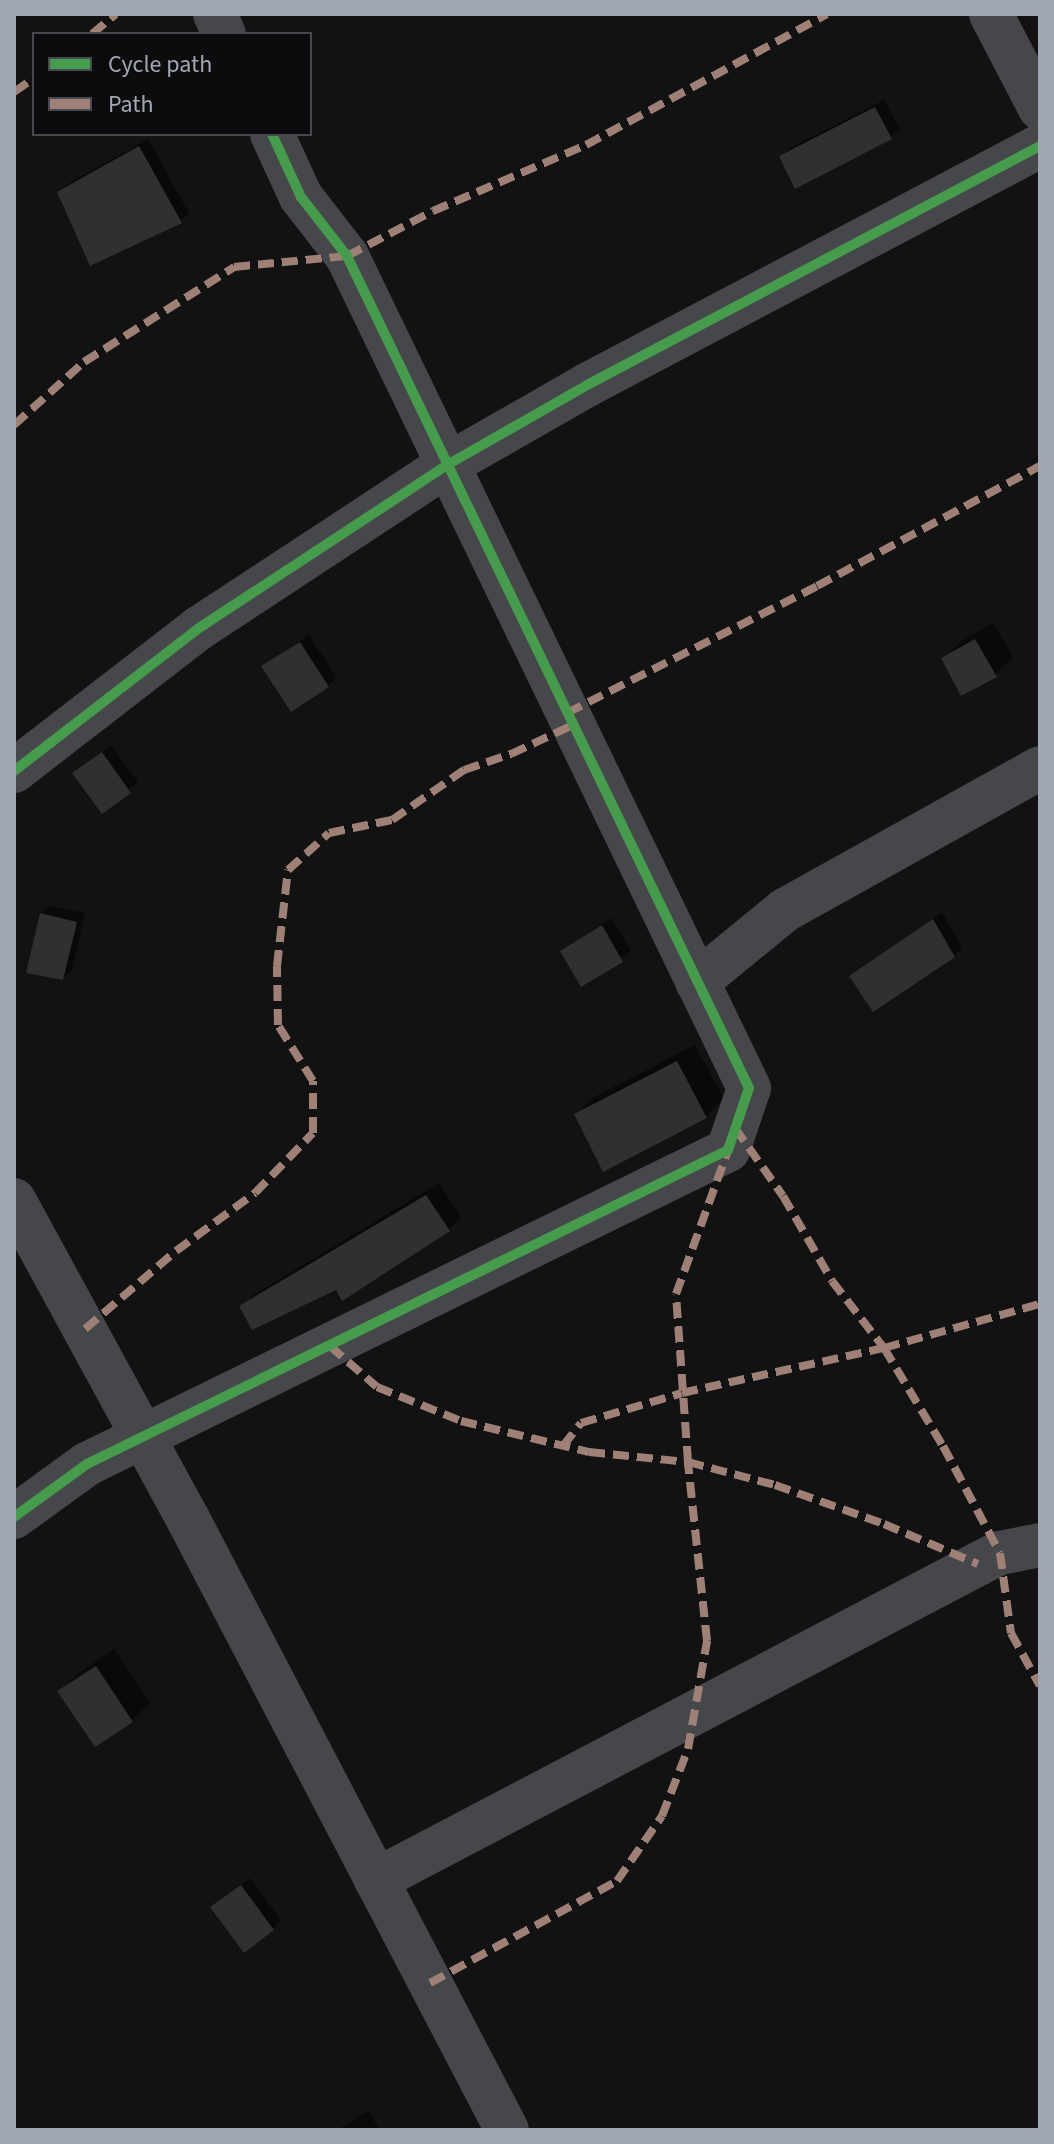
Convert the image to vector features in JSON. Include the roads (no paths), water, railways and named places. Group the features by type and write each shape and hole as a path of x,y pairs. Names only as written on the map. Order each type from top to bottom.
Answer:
{"street":[{"path":"991,14 1040,108"},
{"path":"14,1517 87,1464 728,1150 749,1088 347,256 301,197 273,136"},
{"path":"14,771 199,628 447,465 587,385 1040,146"},
{"path":"697,982 785,910 1040,768"},
{"path":"14,1200 144,1438 507,2130"},
{"path":"376,1880 989,1558 1040,1545"}]}
